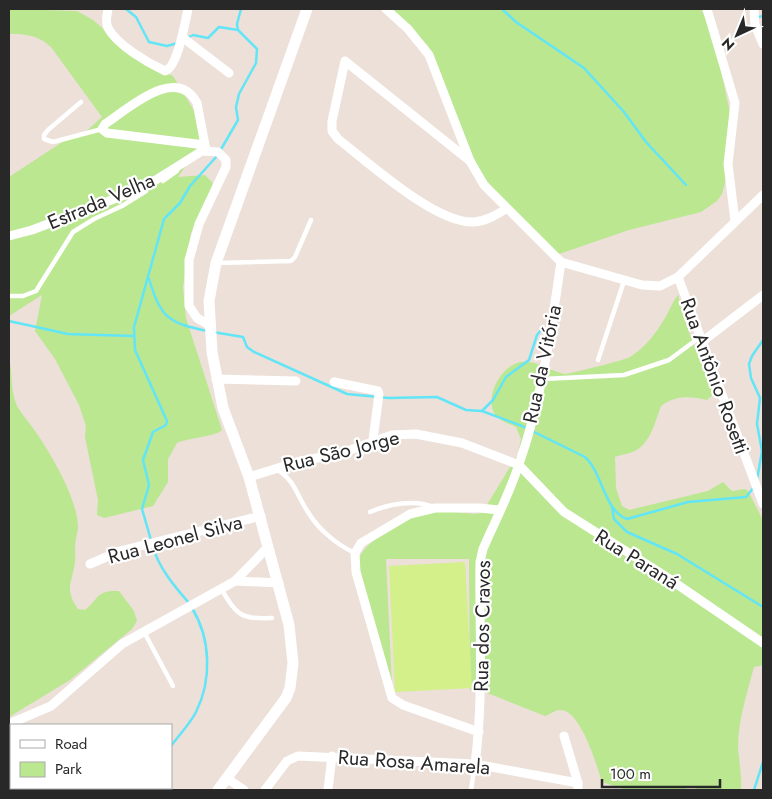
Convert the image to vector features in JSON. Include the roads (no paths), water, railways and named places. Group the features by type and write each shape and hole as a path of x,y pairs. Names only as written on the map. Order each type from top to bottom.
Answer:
{"main road":[{"path":"218,790 280,708 290,688 293,663 289,625 261,516 249,477 222,408 209,326 210,292 216,264 307,9"}],"street":[{"path":"108,9 106,23 108,28 142,59 163,70 167,70 172,66 182,37 188,9"},
{"path":"386,9 408,29 429,55 470,161 484,186 561,262 642,285 660,286 678,277 763,195"},
{"path":"707,9 735,103 728,164 735,221"},
{"path":"754,9 755,25 763,44"},
{"path":"182,37 229,73"},
{"path":"470,161 345,62 332,120 332,131 338,140 441,214 474,222 490,218 506,209"},
{"path":"206,148 197,103 189,92 175,87 160,90 148,96 105,124 102,130 107,133 206,148 218,152 226,160 226,167 192,240 189,260 189,306 197,318 209,326"},
{"name":"Estrada Velha","path":"9,236 32,230 144,188 206,148"},
{"name":"Rua da Vitória","path":"519,465 542,379 561,262"},
{"name":"Rua Antônio Rosetti","path":"678,277 763,504"},
{"path":"702,339 763,295"},
{"path":"216,379 296,381"},
{"path":"334,382 378,391 373,440"},
{"name":"Rua São Jorge","path":"249,477 274,468 342,453 373,440 392,435 416,434 440,437 462,443 519,465"},
{"name":"Rua dos Cravos","path":"475,764 479,732 482,647 480,562 499,510 519,465"},
{"name":"Rua Paraná","path":"519,465 564,512 662,574 763,643"},
{"path":"479,732 402,705 392,698 356,572 355,553 361,543 410,514 435,508 499,510"},
{"name":"Rua Leonel Silva","path":"90,564 120,552 261,516"},
{"path":"9,724 51,706 122,644 144,630 235,581 268,547"},
{"path":"235,581 279,583"},
{"path":"564,736 578,786"},
{"name":"Rua Rosa Amarela","path":"265,790 287,761 298,756 332,756 475,764 578,786"},
{"path":"328,790 332,756"},
{"path":"228,779 244,790"}],"lane":[{"path":"81,102 48,130 44,135 44,139 53,142 102,130"},
{"path":"9,296 23,296 36,291 73,232 94,218 122,206 206,148"},
{"path":"216,264 291,261 311,220"},
{"path":"598,360 624,280"},
{"path":"542,379 624,375 669,360 702,339"},
{"path":"274,468 290,479 308,513 316,522 346,549 355,553"},
{"path":"370,512 400,504 428,505 435,508"},
{"path":"221,589 243,616 249,619 272,618"},
{"path":"144,630 172,686"},
{"path":"471,790 475,764"}],"waterway":[{"path":"126,9 136,17 149,42 167,46 178,43"},
{"path":"238,30 237,24 241,9"},
{"path":"502,9 516,22 584,68 624,112 646,142 686,185"},
{"path":"758,17 763,16"},
{"path":"187,38 193,35 208,38 219,27 238,30 257,49 256,63 239,94 236,107 238,120 220,151"},
{"path":"151,540 142,509 149,485 143,460 153,432 166,425 167,421 135,350 134,327 164,219 180,203 190,186 217,156"},
{"path":"149,279 153,292 162,310 168,317 184,325 208,331"},
{"path":"9,321 68,334 133,336"},
{"path":"482,411 493,400 506,377 529,360 537,335 542,329"},
{"path":"213,332 243,337 247,347 254,352 347,394 389,398 437,397 466,410 482,411 522,426 585,457 596,472 614,508 627,519 688,502 746,497 754,487"},
{"path":"757,480 762,451 757,424 760,398 751,378 749,364 763,340"},
{"path":"612,507 614,519 627,532 677,554 763,607"},
{"path":"152,545 163,569 189,603"},
{"path":"172,745 194,716 205,687 207,673 206,646 203,633 192,608"},
{"path":"754,790 763,762"}]}
